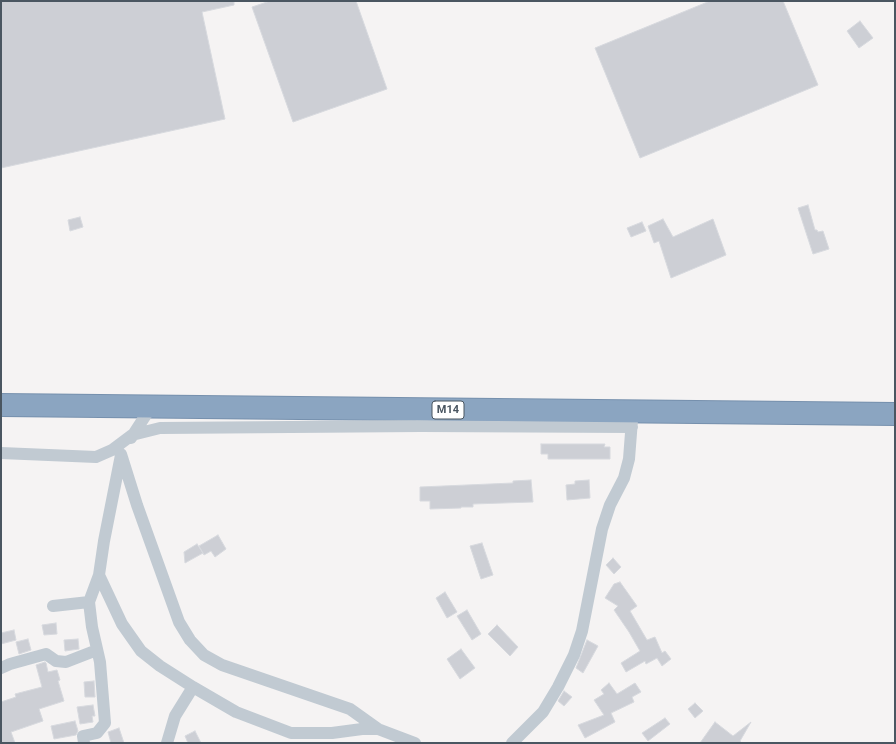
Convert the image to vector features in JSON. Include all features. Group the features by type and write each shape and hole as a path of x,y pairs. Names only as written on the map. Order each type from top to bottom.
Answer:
{"highway":[{"name":"M14","path":"1,405 150,407 632,419 895,414"}],"street":[{"path":"84,743 84,736 97,733 105,723 100,662 92,627 89,602 99,575 121,454 150,407"},
{"path":"1,452 96,457 112,450 132,435 160,428 413,426 632,419 629,459 624,478 610,505 602,529 582,631 574,655 558,687 543,712 512,743"},
{"path":"121,454 137,505 179,622 190,640 204,655 222,665 350,708 378,729 414,743"},
{"path":"99,575 122,624 141,651 160,666 236,712 291,733 332,733 362,729 378,729"},
{"path":"53,606 89,602"},
{"path":"1,668 46,654 56,661 66,662 97,650"},
{"path":"167,743 175,716 193,687"},
{"path":"291,733 298,743"}],"building":[{"path":"1,1 234,1 234,5 202,12 225,119 1,168"},
{"path":"270,1 356,1 387,89 293,122 252,7"},
{"path":"710,1 783,1 818,85 640,158 595,48"},
{"path":"860,21 873,38 859,48 847,31"},
{"path":"808,205 815,230 818,232 823,231 829,249 813,254 798,208"},
{"path":"80,217 83,227 70,231 68,220"},
{"path":"663,219 673,237 713,219 726,255 671,278 659,241 654,243 648,226"},
{"path":"642,222 646,231 631,237 627,228"},
{"path":"541,444 605,444 604,447 610,447 610,459 548,459 548,454 541,454"},
{"path":"531,480 533,502 473,504 473,507 430,509 430,501 420,501 420,487 513,483 513,481"},
{"path":"589,480 590,498 567,500 566,485 575,484 575,481"},
{"path":"218,535 226,549 215,557 211,551 204,555 199,546"},
{"path":"482,543 493,575 481,579 470,546"},
{"path":"197,544 203,553 185,563 184,552"},
{"path":"613,558 621,567 614,574 606,565"},
{"path":"620,582 637,606 630,611 647,640 655,637 662,653 665,651 671,659 662,666 657,658 646,664 645,661 626,672 621,663 640,651 614,610 618,606 605,598 614,584"},
{"path":"445,592 457,612 447,618 436,598"},
{"path":"467,610 481,634 472,640 457,616"},
{"path":"56,623 57,634 44,635 42,625"},
{"path":"497,625 518,647 510,656 488,634"},
{"path":"14,630 16,640 1,644 1,633"},
{"path":"28,639 31,650 19,654 16,642"},
{"path":"78,639 79,649 65,651 64,640"},
{"path":"587,640 598,646 583,673 576,668"},
{"path":"461,649 475,668 460,679 447,659"},
{"path":"45,662 48,672 57,670 60,680 58,681 64,701 39,709 43,721 11,732 15,743 1,743 1,702 16,697 15,694 42,687 36,665"},
{"path":"94,681 95,697 85,697 84,682"},
{"path":"609,683 617,694 635,683 641,692 632,697 634,702 611,713 615,722 585,738 578,725 604,715 594,700 604,694 601,690"},
{"path":"564,691 572,697 564,706 558,701"},
{"path":"695,703 703,711 695,718 688,709"},
{"path":"93,705 95,716 92,716 93,722 80,724 77,707"},
{"path":"665,718 670,724 648,741 642,733"},
{"path":"75,721 78,731 76,735 54,739 51,726"},
{"path":"715,722 733,736 751,722 740,741 742,743 700,743"},
{"path":"119,728 124,743 111,743 108,732"},
{"path":"195,731 201,743 188,743 185,736"}]}
